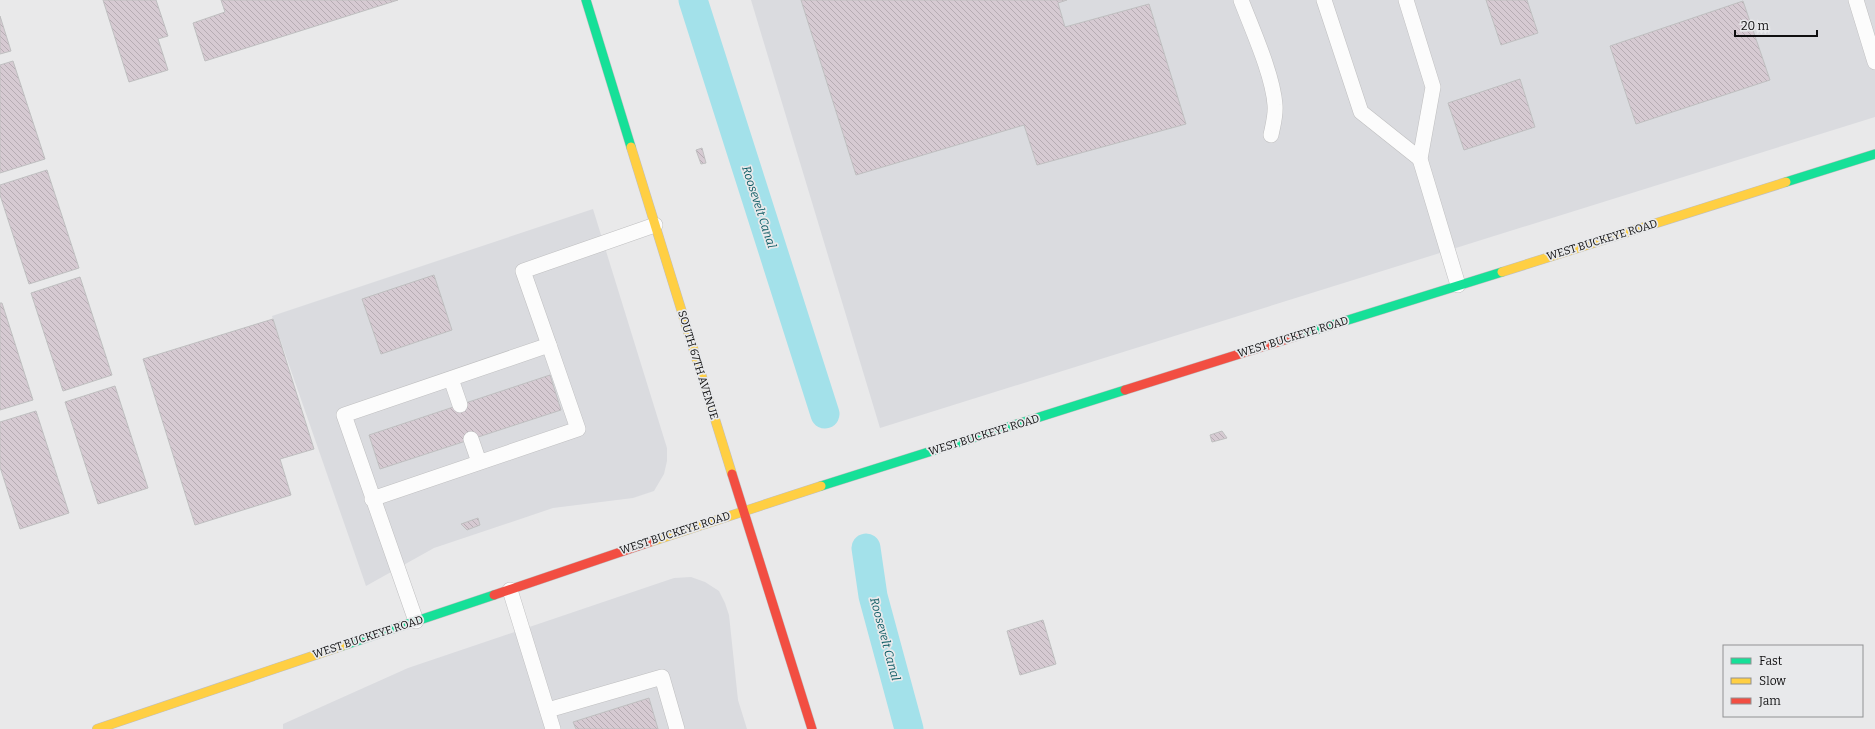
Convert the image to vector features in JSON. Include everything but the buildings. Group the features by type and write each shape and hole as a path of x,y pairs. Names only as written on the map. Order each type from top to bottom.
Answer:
{"main road":[{"name":"SOUTH 67TH AVENUE","path":"586,0 743,511 812,729"},
{"name":"WEST BUCKEYE ROAD","path":"97,729 743,511 1875,154"}],"lane":[{"path":"1242,0 1271,81 1275,104 1275,119 1271,135"},
{"path":"1324,0 1361,112 1420,159"},
{"path":"1406,0 1434,87 1420,159 1458,285"},
{"path":"1856,0 1875,62"},
{"path":"372,499 578,429 523,271 655,224"},
{"path":"416,621 372,499 344,415 549,345"},
{"path":"451,379 460,405"},
{"path":"471,439 479,462"},
{"path":"510,590 553,729"},
{"path":"548,710 662,676 678,729"}],"shaded area":[{"path":"751,0 1875,0 1875,117 880,428"},
{"path":"593,209 667,448 667,461 664,474 654,491 633,498 553,508 434,548 366,586 272,316"},
{"path":"691,577 705,582 719,591 725,603 729,615 738,700 747,729 283,729 283,724 408,668 674,578"}],"waterway":[{"name":"Roosevelt Canal","path":"693,0 825,414"},
{"name":"Roosevelt Canal","path":"866,548 873,596 909,729"}],"traffic: fast":[{"path":"586,0 631,147"},
{"path":"1786,182 1875,154"},
{"path":"1300,335 1502,272"},
{"path":"821,486 1125,390"},
{"path":"342,646 494,595"}],"traffic: slow":[{"path":"631,147 732,474"},
{"path":"1502,272 1786,182"},
{"path":"650,542 821,486"},
{"path":"97,729 342,646"}],"traffic: jam":[{"path":"1125,390 1300,335"},
{"path":"732,474 812,729"},
{"path":"494,595 650,542"}]}
